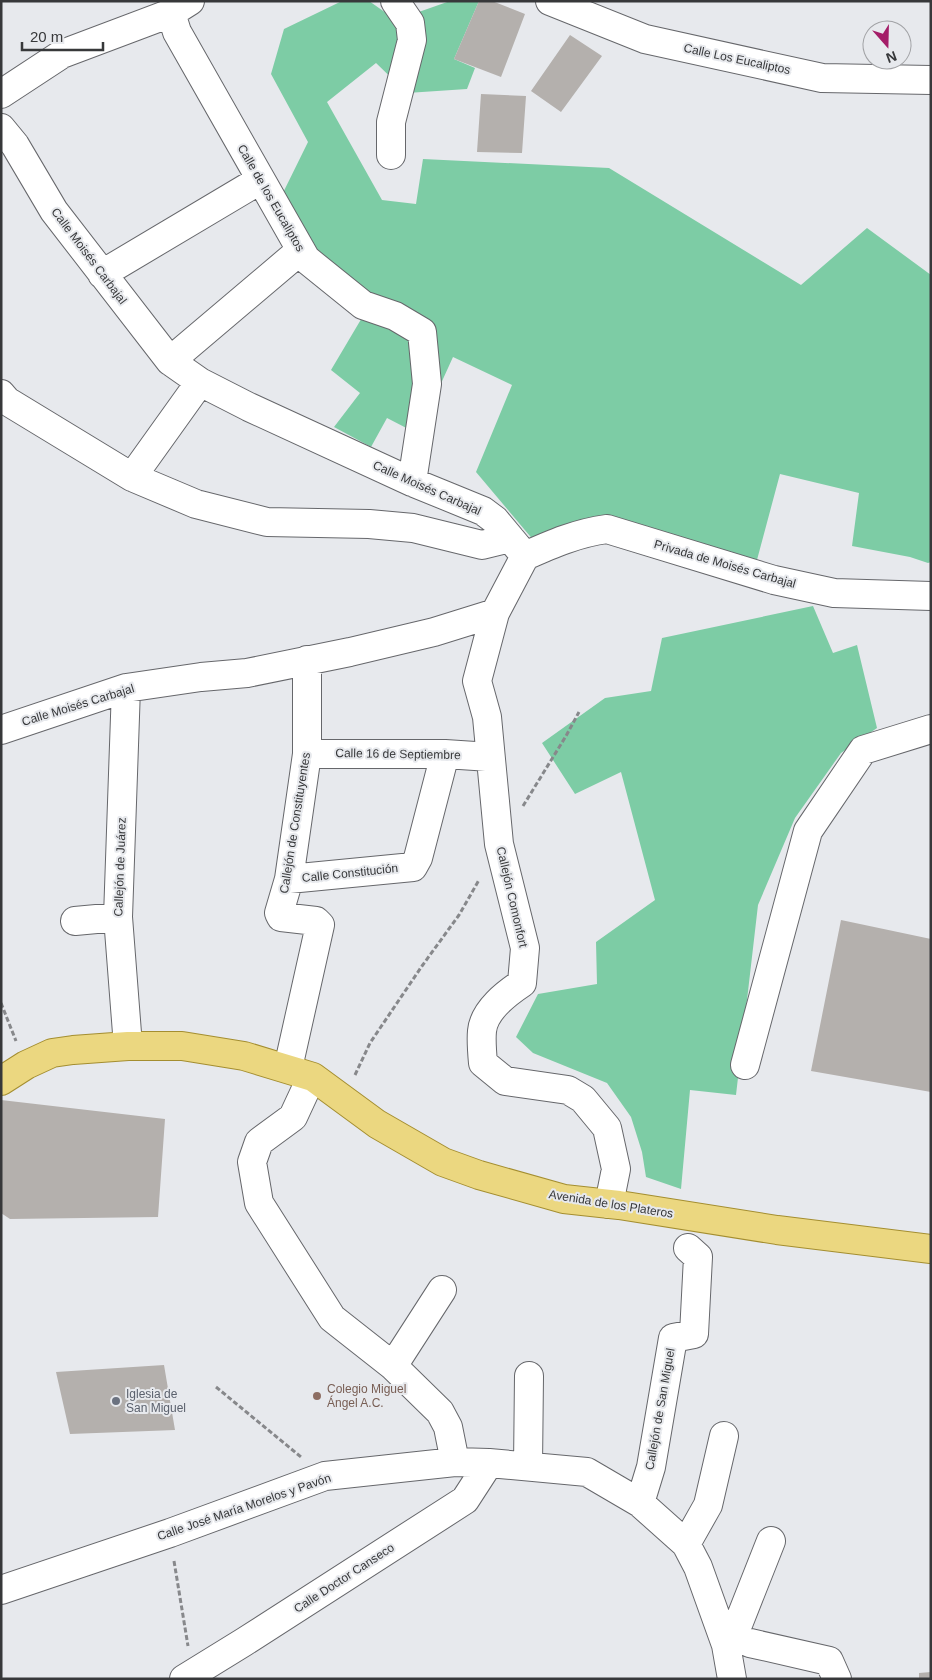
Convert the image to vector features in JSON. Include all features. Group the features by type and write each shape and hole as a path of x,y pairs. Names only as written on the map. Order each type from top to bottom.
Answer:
{"main road":[{"name":"Avenida de los Plateros","path":"1,1081 26,1064 52,1052 128,1046 182,1046 244,1056 313,1077 377,1124 443,1162 479,1175 564,1199 609,1204 777,1230 931,1249"}],"street":[{"path":"391,155 392,122 412,40 410,23 395,1"},
{"name":"Calle Los Eucaliptos","path":"550,1 645,39 822,78 931,80"},
{"path":"1,94 62,54 181,7"},
{"name":"Calle de los Eucaliptos","path":"181,7 177,32 306,259 363,305 395,316 422,332 428,384 412,482"},
{"name":"Calle Moisés Carbajal","path":"1,128 15,146 54,211 170,361 200,382 316,438 412,482 483,511 495,520 517,547"},
{"path":"102,274 260,180"},
{"path":"170,361 301,250"},
{"path":"132,477 200,382"},
{"name":"Privada de Moisés Carbajal","path":"1,394 16,406 132,477 196,504 267,522 369,524 413,528 482,546 517,547 561,540 587,532 607,529 774,580 834,593 931,596"},
{"path":"495,613 517,547"},
{"name":"Calle Moisés Carbajal","path":"1,730 126,688 201,677 247,673 350,652 434,632 495,613"},
{"name":"Callejón Comonfort","path":"495,613 477,681 487,717 499,844 525,948 522,983 505,995 490,1013 482,1028 483,1063 505,1081 568,1090 583,1099 608,1128 616,1169 609,1204"},
{"name":"Callejón de Constituyentes","path":"288,1068 320,925 316,921 281,917 280,913 289,879 307,754 307,660"},
{"name":"Callejón de Juárez","path":"126,688 118,917 128,1046"},
{"path":"745,1065 808,831 863,750 931,729"},
{"name":"Calle 16 de Septiembre","path":"307,754 445,754 490,756"},
{"name":"Calle Constitución","path":"289,879 413,867 418,858 445,754"},
{"path":"75,921 118,917"},
{"path":"306,1088 293,1117 259,1142 252,1162 259,1203 332,1318 393,1366 440,1412 448,1427 455,1462"},
{"name":"Callejón de San Miguel","path":"640,1503 651,1467 673,1338 694,1334 698,1257 688,1248"},
{"path":"393,1366 442,1290"},
{"path":"528,1466 529,1376"},
{"path":"686,1544 708,1505 724,1436"},
{"name":"Calle José María Morelos y Pavón","path":"1,1590 170,1533 324,1476 455,1462 489,1463 587,1472 640,1503 686,1544 738,1644 732,1679"},
{"name":"Calle Doctor Canseco","path":"188,1677 465,1500 489,1463"},
{"path":"771,1540 739,1622 738,1644 830,1660 837,1679"}],"path":[{"path":"343,1099 370,1043 422,966 459,916 499,844 579,712"},
{"path":"1,1003 26,1064"},
{"path":"216,1387 324,1476"},
{"path":"170,1533 188,1677"}],"green space":[{"path":"342,1 369,1 396,20 450,1 479,1 454,59 475,68 467,89 407,93 376,63 327,102 382,200 416,204 423,159 609,168 801,285 867,228 931,275 931,562 928,563 910,557 852,546 859,493 780,474 754,571 598,519 540,548 476,472 512,385 453,357 418,434 387,418 371,447 334,427 360,393 331,370 363,316 276,207 308,142 271,74 284,29"},
{"path":"813,606 833,653 857,645 877,728 841,753 795,818 758,905 736,1095 690,1090 681,1189 646,1177 642,1152 631,1117 607,1083 533,1053 516,1037 538,994 597,984 596,942 655,900 621,772 575,794 542,743 605,698 651,691 662,638"}],"building":[{"path":"479,1 492,1 525,14 501,77 454,59"},
{"path":"570,35 602,56 561,112 531,91"},
{"path":"481,94 526,96 522,153 477,152"},
{"path":"841,920 931,939 931,1092 811,1071"},
{"path":"1,1100 165,1119 158,1217 10,1219 1,1213"},
{"name":"Iglesia de San Miguel","path":"164,1365 175,1430 70,1434 56,1372"},
{"path":"931,1672 931,1679 919,1679 919,1673"}],"place":[{"name":"Colegio Miguel Ángel A.C.","path":"317,1396"},
{"name":"Iglesia de San Miguel","path":"116,1401"}]}
